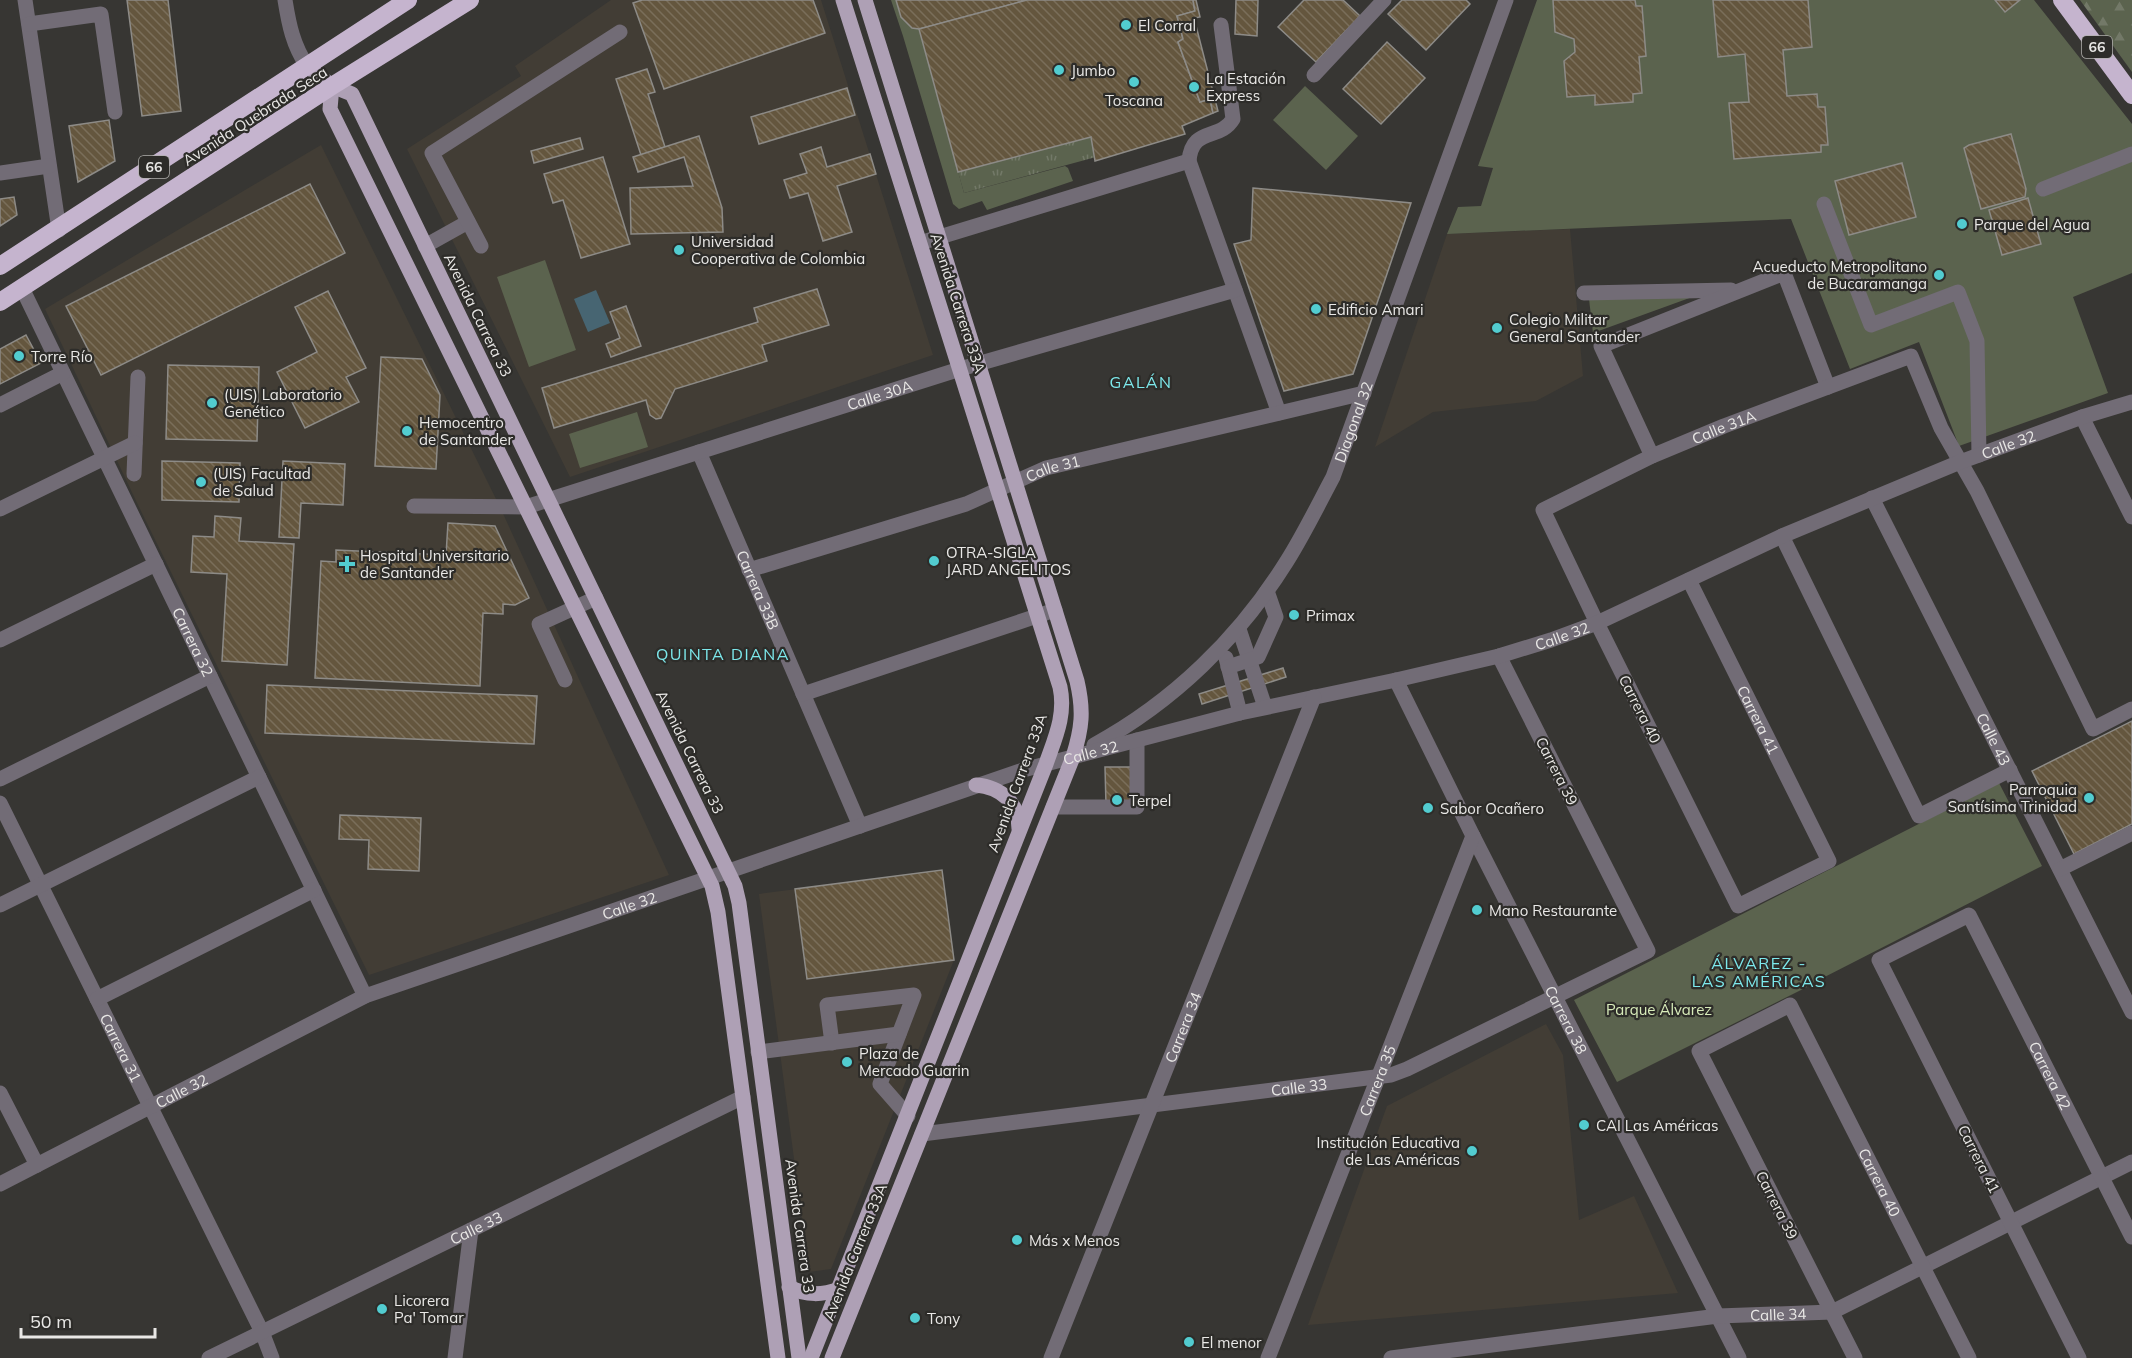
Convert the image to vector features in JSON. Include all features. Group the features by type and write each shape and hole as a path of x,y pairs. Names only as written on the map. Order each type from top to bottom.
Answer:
{"highway":[{"name":"Avenida Quebrada Seca","path":"0,267 408,0"},
{"name":"Avenida Quebrada Seca","path":"0,303 332,86 470,0"},
{"name":"66","path":"2062,0 2132,95"}],"main road":[{"name":"Avenida Carrera 33A","path":"812,1358 1046,764 1062,717 1062,697 843,0"},
{"name":"Avenida Carrera 33A","path":"832,1358 1053,807 1082,726 1082,699 865,0"},
{"name":"Avenida Carrera 33","path":"308,66 332,86 352,94 735,886 799,1358"},
{"path":"332,86 330,109 709,878 718,912 778,1358"},
{"path":"878,109 897,102"},
{"path":"976,785 994,789 1008,799 1017,813 1019,832"},
{"path":"908,1116 922,1134"},
{"path":"789,1287 815,1295 840,1289"}],"street":[{"path":"25,0 59,230"},
{"path":"285,0 290,30 297,50 308,66"},
{"path":"1314,75 1384,0"},
{"name":"Diagonal 32","path":"1072,757 1140,718 1172,692 1239,629 1287,561 1333,477 1506,0"},
{"path":"29,24 101,14 115,112"},
{"path":"1221,25 1233,119 1228,126 1193,144 1189,161 1279,413"},
{"path":"481,246 432,153 620,32"},
{"path":"2043,189 2132,154"},
{"path":"920,243 1189,161"},
{"path":"0,173 49,166"},
{"path":"1824,204 1870,325 1958,292 1977,341 1979,455"},
{"path":"425,246 468,222"},
{"path":"1652,456 1601,346 1740,290 1784,273 1828,387"},
{"name":"Carrera 32","path":"22,288 365,996"},
{"name":"Calle 30A","path":"414,506 526,507 960,369 1235,290"},
{"path":"1584,293 1740,290"},
{"name":"Calle 31A","path":"1543,510 1652,456 1724,426 1911,356 1941,428 1960,462"},
{"path":"0,405 63,374"},
{"path":"134,474 138,376"},
{"name":"Calle 31","path":"749,570 966,504 1046,468 1364,393"},
{"name":"Calle 32","path":"0,1184 365,996 976,785 1046,764 1240,713 1499,656 1551,640 1597,623 1782,536 1872,498 1960,462 2082,417 2132,402"},
{"path":"2082,417 2132,517"},
{"path":"0,509 135,443"},
{"name":"Carrera 33B","path":"699,452 860,826"},
{"path":"1960,462 1977,491 2093,729 2132,709"},
{"name":"Calle 43","path":"1872,498 2132,1012"},
{"name":"Carrera 40","path":"1543,510 1738,906"},
{"path":"1782,536 1919,816 2010,770"},
{"path":"0,640 156,564"},
{"name":"Carrera 41","path":"1689,580 1829,861 1738,906"},
{"path":"1228,667 1258,657 1276,617 1267,591"},
{"path":"565,680 539,624 596,598"},
{"path":"803,693 1055,610"},
{"path":"1239,629 1265,707"},
{"path":"1223,645 1240,713"},
{"name":"Carrera 39","path":"1499,656 1648,951"},
{"path":"0,779 210,676"},
{"name":"Carrera 38","path":"1396,680 1739,1358"},
{"name":"Carrera 34","path":"1051,1358 1314,697"},
{"path":"1053,807 1137,807 1137,740"},
{"path":"0,905 259,777"},
{"name":"Carrera 31","path":"0,803 262,1332 272,1358"},
{"path":"2060,869 2132,832"},
{"name":"Carrera 35","path":"1268,1358 1473,836"},
{"path":"97,999 314,890"},
{"name":"Carrera 42","path":"1880,960 1969,915 2132,1237"},
{"name":"Calle 33","path":"922,1134 1391,1075 1555,998 1648,951"},
{"name":"Carrera 41","path":"1880,960 2079,1358"},
{"path":"831,1043 827,1005 914,995 879,1084 908,1116"},
{"name":"Carrera 40","path":"1699,1051 1790,1005 1969,1358"},
{"path":"758,1052 899,1034"},
{"name":"Carrera 39","path":"1699,1051 1855,1358"},
{"path":"0,1093 37,1166"},
{"name":"Calle 33","path":"209,1358 743,1097"},
{"name":"Calle 34","path":"1391,1358 1468,1353 1718,1316 1832,1312 2132,1162"},
{"path":"455,1358 471,1230"}],"shaded area":[{"name":"Universidad Cooperativa de Colombia","path":"611,0 821,0 933,355 570,477 407,149 521,76 515,66"},
{"name":"Hospital Universitario de Santander","path":"321,145 500,507 669,875 369,975 139,507 45,309"},
{"name":"Colegio Militar General Santander","path":"1570,229 1583,376 1536,401 1433,412 1375,447 1447,234"},
{"name":"Plaza de Mercado Guarin","path":"942,870 954,960 831,1269 809,1272 759,894"},
{"name":"Institución Educativa de Las Américas","path":"1546,1024 1563,1055 1579,1220 1634,1196 1678,1293 1308,1325 1387,1106"}],"green space":[{"path":"891,0 896,0 906,22 919,29 964,193 1065,166 1073,181 987,210 982,201 959,209 953,204"},
{"name":"Parque del Agua","path":"1537,0 2034,0 2132,124 2132,273 2073,297 2108,393 1959,446 1919,342 1850,369 1791,219 1447,234 1458,207 1481,206 1493,168 1478,166"},
{"path":"2080,0 2132,0 2132,72"},
{"path":"1305,86 1358,136 1326,170 1273,120"},
{"path":"1091,137 1096,157 964,193 958,172"},
{"path":"545,260 576,350 529,367 497,277"},
{"path":"1695,296 1593,333 1589,299"},
{"path":"637,412 648,447 580,468 569,434"},
{"name":"Parque Álvarez","path":"1999,783 2042,866 1617,1082 1574,1000"}],"water":[{"path":"596,290 610,323 588,332 574,299"}],"building":[{"path":"127,0 168,0 181,111 142,116"},
{"path":"642,0 813,0 825,33 664,89 633,3"},
{"path":"896,0 1027,0 919,29 912,28 901,17"},
{"name":"Jumbo","path":"1027,0 1193,0 1195,11 1177,16 1183,39 1178,42 1200,102 1210,99 1213,113 1182,126 1185,134 1095,161 1091,137 958,172 919,29"},
{"path":"1193,0 1196,0 1200,17 1194,18 1218,111 1213,113 1210,99 1200,102 1178,42 1183,39 1177,16 1195,11"},
{"path":"1236,0 1258,0 1257,36 1235,34"},
{"path":"1304,0 1343,0 1360,16 1316,62 1278,27"},
{"path":"1402,0 1466,0 1470,4 1426,50 1388,14"},
{"path":"1553,0 1635,0 1636,6 1642,6 1646,56 1639,57 1642,93 1633,94 1633,102 1595,105 1595,95 1567,97 1564,61 1575,52 1574,39 1555,32"},
{"path":"1713,0 1808,0 1812,47 1783,50 1787,96 1817,94 1818,107 1825,107 1828,145 1821,145 1821,152 1734,159 1729,103 1749,102 1745,54 1718,57"},
{"path":"1995,0 2020,0 2005,12"},
{"path":"1387,42 1425,78 1381,124 1343,89"},
{"path":"647,69 655,92 648,94 665,147 641,155 616,79"},
{"path":"847,88 855,115 759,144 751,117"},
{"path":"109,120 115,161 78,182 69,126"},
{"path":"2011,134 2026,189 2025,197 1981,209 1964,148"},
{"path":"699,136 722,208 723,232 631,234 630,188 693,186 684,157 638,172 633,157"},
{"path":"580,138 583,149 534,163 531,151"},
{"path":"821,147 827,167 870,154 876,174 837,186 852,232 823,241 808,193 790,198 784,180 807,173 800,154"},
{"path":"603,157 630,244 581,258 563,200 553,203 544,174"},
{"path":"1902,163 1916,217 1849,235 1835,181"},
{"path":"310,184 345,253 101,375 66,306"},
{"name":"Edificio Amari","path":"1253,188 1411,203 1353,374 1284,391 1234,244 1251,240"},
{"path":"14,197 17,215 0,226 0,199"},
{"path":"2028,198 2041,244 2002,255 1989,210"},
{"path":"817,289 829,325 762,345 767,361 675,389 661,418 656,419 650,415 646,400 554,428 542,388 758,322 754,308"},
{"path":"328,291 366,368 346,377 359,402 305,428 277,372 317,352 295,307"},
{"path":"626,306 641,346 611,357 606,344 620,338 610,312"},
{"name":"Torre Río","path":"26,335 41,363 0,384 0,349"},
{"name":"Hemocentro de Santander","path":"381,357 422,359 440,395 436,469 375,466"},
{"name":"(UIS) Laboratorio Genético","path":"168,365 259,367 257,441 166,439"},
{"name":"(UIS) Facultad de Salud","path":"162,461 240,463 239,502 162,500"},
{"path":"283,461 345,464 343,505 301,503 299,538 279,537"},
{"path":"215,516 241,518 239,541 294,544 287,665 222,661 227,574 191,572 193,536 214,537"},
{"path":"448,523 495,526 529,598 515,605 503,604 503,614 483,613 480,686 315,678 321,561 336,562 336,550 446,555"},
{"path":"1283,668 1286,677 1202,704 1199,694"},
{"path":"267,685 537,696 534,744 265,733"},
{"name":"Parroquia Santísima Trinidad","path":"2132,721 2132,824 2074,854 2032,771"},
{"path":"1105,767 1131,767 1131,804 1106,805"},
{"path":"340,815 421,818 419,871 368,869 369,840 339,839"},
{"path":"942,870 954,960 807,979 795,889"}],"place":[{"name":"El Corral","path":"1126,25"},
{"name":"Jumbo","path":"1059,70"},
{"name":"Toscana","path":"1134,82"},
{"name":"La Estación Express","path":"1194,87"},
{"name":"Parque del Agua","path":"1962,224"},
{"name":"Universidad Cooperativa de Colombia","path":"679,250"},
{"name":"Acueducto Metropolitano de Bucaramanga","path":"1939,275"},
{"name":"Edificio Amari","path":"1316,309"},
{"name":"Colegio Militar General Santander","path":"1497,328"},
{"name":"Torre Río","path":"19,356"},
{"name":"(UIS) Laboratorio Genético","path":"212,403"},
{"name":"Hemocentro de Santander","path":"407,431"},
{"name":"(UIS) Facultad de Salud","path":"201,482"},
{"name":"OTRA-SIGLA JARD ANGELITOS","path":"934,561"},
{"name":"Hospital Universitario de Santander","path":"347,564"},
{"name":"Primax","path":"1294,615"},
{"name":"Parroquia Santísima Trinidad","path":"2089,798"},
{"name":"Terpel","path":"1117,800"},
{"name":"Sabor Ocañero","path":"1428,808"},
{"name":"Mano Restaurante","path":"1477,910"},
{"name":"Plaza de Mercado Guarin","path":"847,1062"},
{"name":"CAI Las Américas","path":"1584,1125"},
{"name":"Institución Educativa de Las Américas","path":"1472,1151"},
{"name":"Más x Menos","path":"1017,1240"},
{"name":"Licorera Pa' Tomar","path":"382,1309"},
{"name":"Tony","path":"915,1318"},
{"name":"El menor","path":"1189,1342"}],"district":[{"name":"GALÁN","path":"1141,382"},
{"name":"QUINTA DIANA","path":"723,654"},
{"name":"ÁLVAREZ - LAS AMÉRICAS","path":"1759,972"}]}
